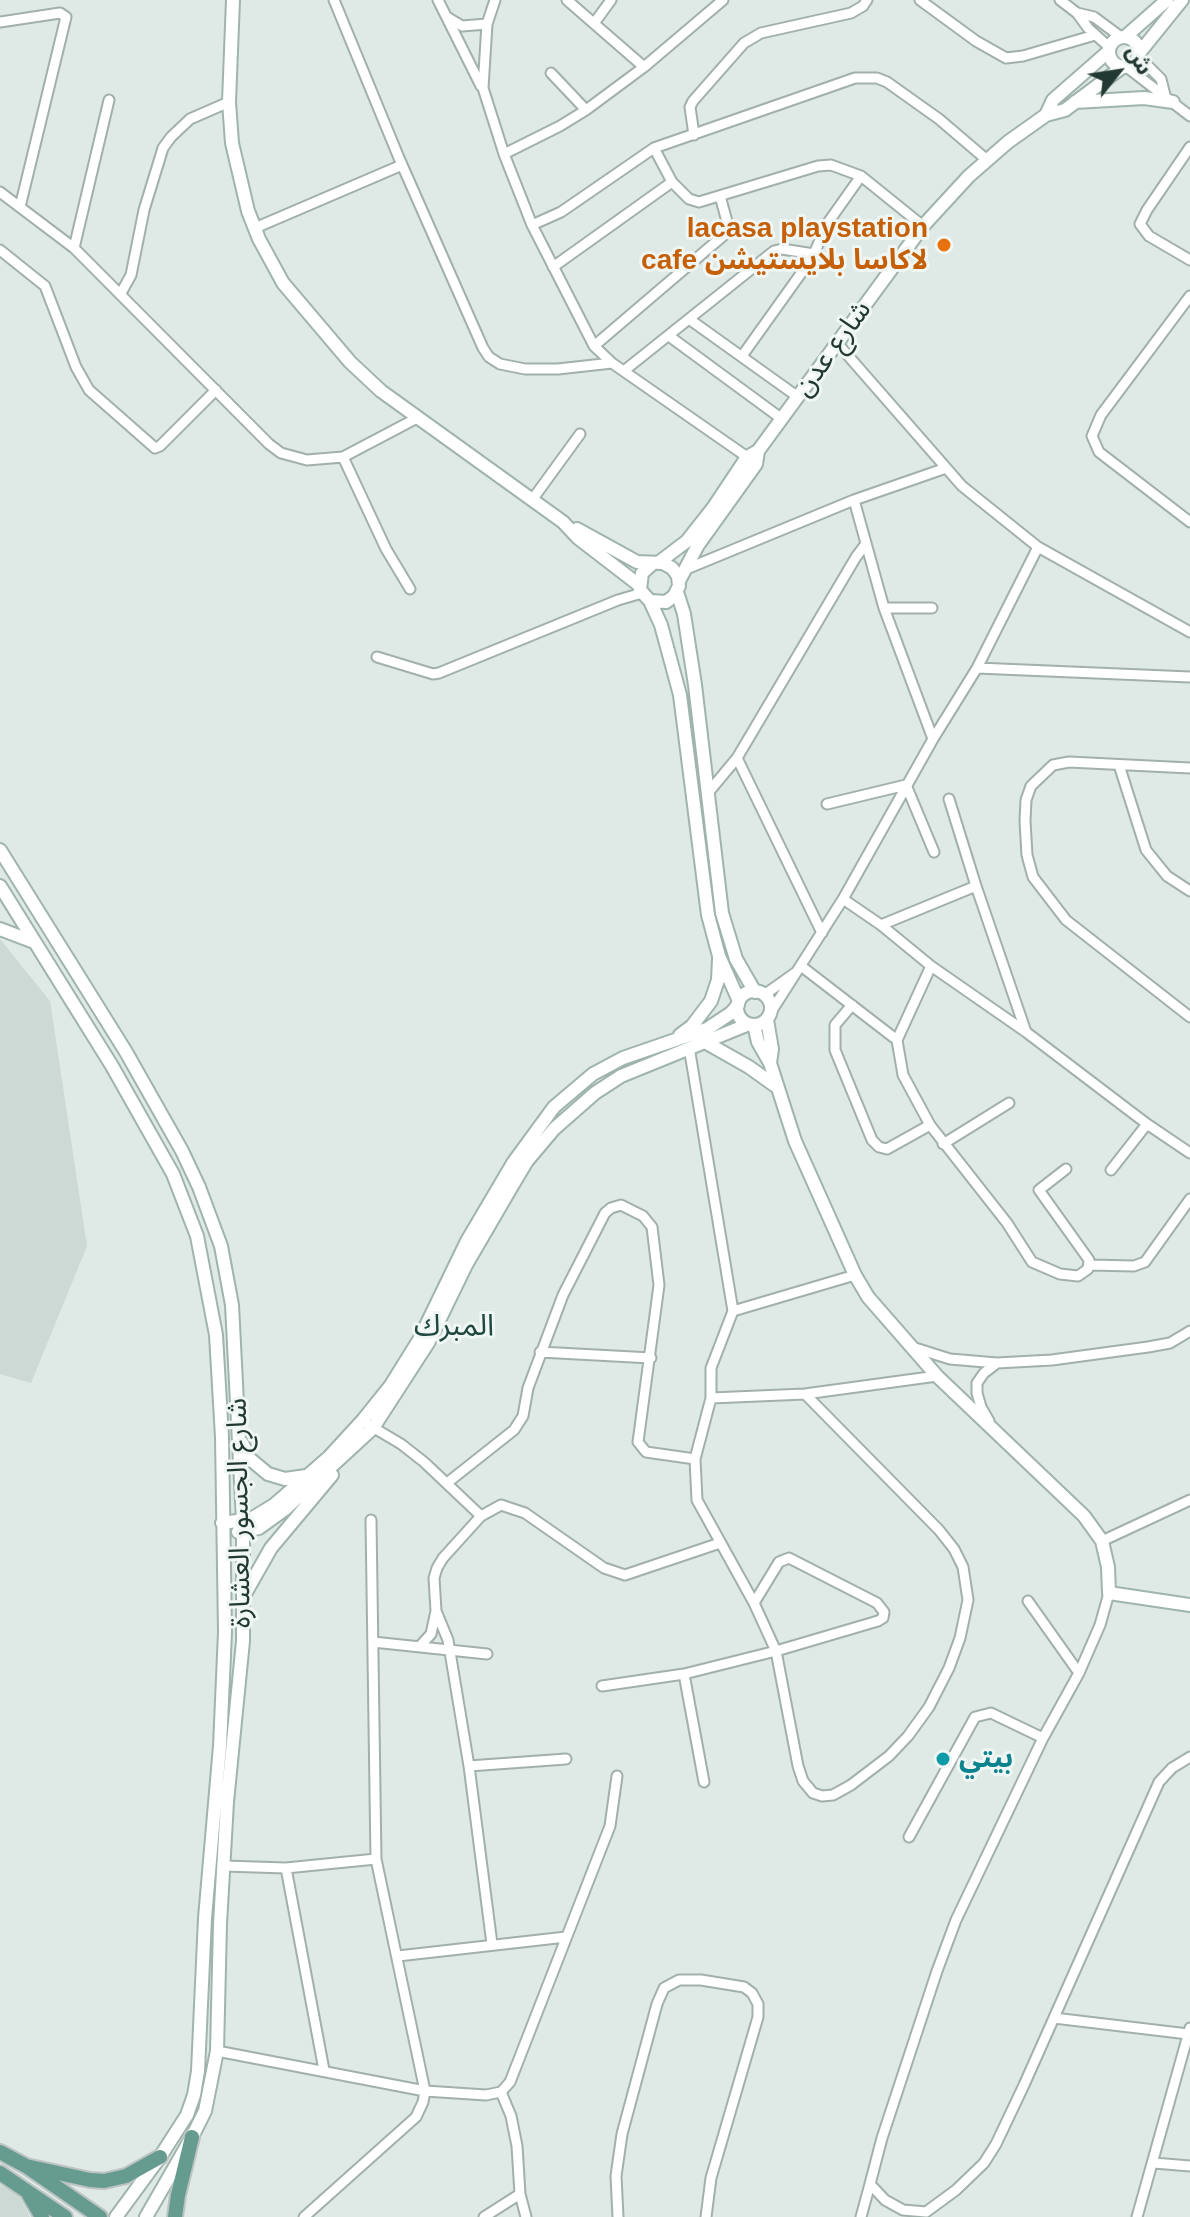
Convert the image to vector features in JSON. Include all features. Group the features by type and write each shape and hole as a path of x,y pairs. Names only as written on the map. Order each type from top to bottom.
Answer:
{"main road":[{"path":"175,2217 192,2137"},
{"path":"0,2152 26,2166 100,2217"},
{"path":"26,2166 104,2181 126,2176 160,2157"},
{"path":"0,2173 65,2217"},
{"path":"24,2188 42,2217"}],"street":[{"path":"233,0 229,102 232,143 248,211 283,283 350,362 381,391 563,522 637,562 672,568 680,581 718,889 727,938 745,978 770,1002 770,1063"},
{"path":"334,0 402,165 489,357 500,364 525,369 612,363"},
{"path":"438,0 483,88 504,154 532,225 594,346 612,363 754,457"},
{"path":"483,88 487,24 495,0"},
{"path":"567,0 644,67"},
{"path":"595,22 611,0"},
{"path":"504,154 586,110 644,67 723,0"},
{"path":"694,135 690,107 693,101 744,43 761,33 851,13 867,0"},
{"path":"920,0 976,41 1006,58 1095,35"},
{"path":"1109,49 1167,0"},
{"path":"1125,68 1140,54 1182,0"},
{"path":"1067,2 1109,49 1114,65 1125,68 1190,116"},
{"path":"0,22 60,13 66,17 20,207"},
{"path":"1077,13 1094,17 1135,42 1140,54 1161,79 1169,98"},
{"path":"447,17 462,26 487,24"},
{"name":"شارع عدن","path":"1046,115 1053,100 1109,49"},
{"name":"شارع عدن","path":"655,564 687,541 754,457 923,226 969,176 1046,115 1065,110 1125,68"},
{"path":"551,73 586,110"},
{"path":"532,225 561,212 654,148 838,83 865,77 887,82 913,98 987,160"},
{"path":"1075,102 1169,98"},
{"path":"74,248 109,100"},
{"path":"121,293 131,275 144,210 163,148 190,119 229,102"},
{"path":"1190,147 1140,224 1149,236 1190,260"},
{"path":"654,148 672,182 689,199 699,202 818,166 843,168 861,176 923,226"},
{"path":"255,228 402,165"},
{"path":"742,356 814,254 827,224 861,176"},
{"path":"553,267 672,182"},
{"path":"0,192 74,248 281,453 307,460 343,457 419,417"},
{"path":"594,346 724,235 728,225 720,196"},
{"path":"625,370 774,251 789,249 814,254"},
{"path":"0,250 45,286 76,367 89,390 155,448 216,390"},
{"path":"1190,296 1101,415 1092,436 1099,452 1190,522"},
{"path":"689,319 798,397"},
{"path":"669,336 782,419"},
{"path":"837,343 962,486 1038,547 1190,632"},
{"path":"532,500 580,434"},
{"path":"343,457 386,549 410,589"},
{"name":"شارع عدن","path":"680,581 704,536 754,457"},
{"path":"563,522 644,593 666,602 680,581 854,500 946,468"},
{"path":"854,500 884,608 933,739"},
{"path":"707,794 737,758 865,545"},
{"path":"243,1598 262,1560 320,1491 428,1343 466,1265 527,1161 554,1129 595,1093 621,1076 769,1016 843,899 906,785 977,668 1038,547"},
{"path":"655,564 642,573 644,593 661,625 680,695 703,884 719,956 738,1003 741,1019 751,1025 770,1063 795,1141 855,1275 868,1297 937,1376 1075,1506 1102,1541 1108,1567 1109,1593 1100,1625 946,1945 882,2138 861,2217"},
{"path":"377,657 433,674 439,673 618,600 644,593"},
{"path":"884,608 932,608"},
{"path":"977,668 1190,677"},
{"path":"737,758 822,933"},
{"path":"1190,768 1069,762 1053,765 1031,786 1026,800 1027,855 1033,877 1066,920 1190,1017"},
{"path":"1119,765 1146,850 1167,876 1190,891"},
{"path":"827,804 906,785"},
{"path":"906,785 934,852"},
{"path":"949,799 1026,1032"},
{"name":"شارع الجسور العشارة","path":"0,850 146,1085 182,1151 221,1246 232,1305 243,1526 243,1598 241,1675 227,1802 217,2051 205,2111 146,2217"},
{"path":"881,925 976,886"},
{"path":"3,891 23,887"},
{"name":"شارع الجسور العشارة","path":"3,891 158,1144 197,1236 216,1335 222,1437 223,1690 208,1870 198,2071 187,2115 116,2217"},
{"path":"843,899 1190,1153"},
{"path":"14,909 33,902"},
{"path":"0,929 35,942"},
{"path":"675,1039 692,1026 711,1001 718,980 719,956"},
{"path":"931,966 897,1040 903,1075 943,1144 1007,1223 1032,1262 1060,1274 1078,1276 1086,1273 1089,1265 1087,1256 1039,1193 1042,1186 1066,1169"},
{"path":"243,1526 274,1505 368,1424 419,1340 467,1241 513,1163 554,1107 593,1074 623,1058 707,1029 731,1013 746,994 759,993 799,969"},
{"path":"799,969 897,1040"},
{"path":"852,1005 835,1025 835,1050 872,1140 879,1147 887,1149 930,1125"},
{"path":"705,1042 778,1088"},
{"path":"689,1047 733,1311 711,1368 711,1398 695,1459 697,1500 754,1603 776,1651 798,1766 803,1781 813,1793 822,1796 833,1795 851,1785 889,1756 929,1707 953,1658 968,1600 963,1567 939,1530 805,1394"},
{"path":"943,1144 1009,1103"},
{"path":"1111,1170 1147,1124"},
{"path":"1089,1265 1134,1266 1145,1262 1190,1199"},
{"path":"447,1483 514,1430 523,1416 528,1388 563,1295 605,1213 621,1205 643,1216 652,1227 659,1285 638,1442 646,1452 695,1459"},
{"path":"733,1311 855,1275"},
{"path":"908,1345 950,1359 997,1363 1052,1360 1148,1347 1170,1343 1190,1331"},
{"path":"540,1352 651,1358"},
{"path":"996,1434 981,1407 977,1383 997,1363"},
{"path":"711,1398 805,1394 937,1376"},
{"path":"368,1424 401,1444 481,1516"},
{"path":"239,1431 244,1451 262,1471 285,1479 309,1475"},
{"path":"222,1528 259,1528 344,1456"},
{"path":"1102,1541 1190,1500"},
{"path":"419,1646 431,1634 436,1611 434,1578 437,1568 481,1516 501,1505 518,1509 604,1568 625,1575 720,1543"},
{"path":"304,2217 416,2117 425,2091 376,1859 371,1520"},
{"path":"602,1686 684,1674 776,1651 878,1621 883,1618 884,1612 877,1603 789,1558 779,1562 754,1603"},
{"path":"1109,1593 1190,1605"},
{"path":"1028,1601 1079,1673"},
{"path":"436,1611 450,1651 469,1766 492,1944"},
{"path":"373,1642 487,1654"},
{"path":"684,1674 704,1782"},
{"path":"909,1837 975,1717 991,1713 1043,1738"},
{"path":"870,2184 885,2200 903,2210 923,2214 956,2190 984,2163 996,2144 1054,2018 1159,1782 1172,1768 1190,1757"},
{"path":"469,1766 566,1759"},
{"path":"217,2051 425,2091 486,2095 501,2092 510,2082 610,1826 617,1776"},
{"path":"224,1866 286,1868 376,1859"},
{"path":"286,1868 324,2070"},
{"path":"398,1956 566,1937"},
{"path":"618,2217 616,2176 622,2134 643,2052 664,1988 679,1980 744,1987 758,2004 758,2017 711,2178 706,2217"},
{"path":"1054,2018 1189,2031 1137,2217"},
{"path":"501,2092 511,2116 517,2146 520,2194 526,2217"},
{"path":"1154,2163 1190,2166"},
{"path":"484,2217 520,2194"}],"shaded area":[{"path":"0,939 50,1001 87,1246 31,1383 0,1374"},
{"path":"0,2185 17,2193 30,2217 0,2217"}],"place":[{"name":"lacasa playstation cafe لاكاسا بلايستيشن","path":"944,245"},
{"name":"بيتي","path":"943,1759"}],"district":[{"name":"المبرك","path":"454,1327"}]}
